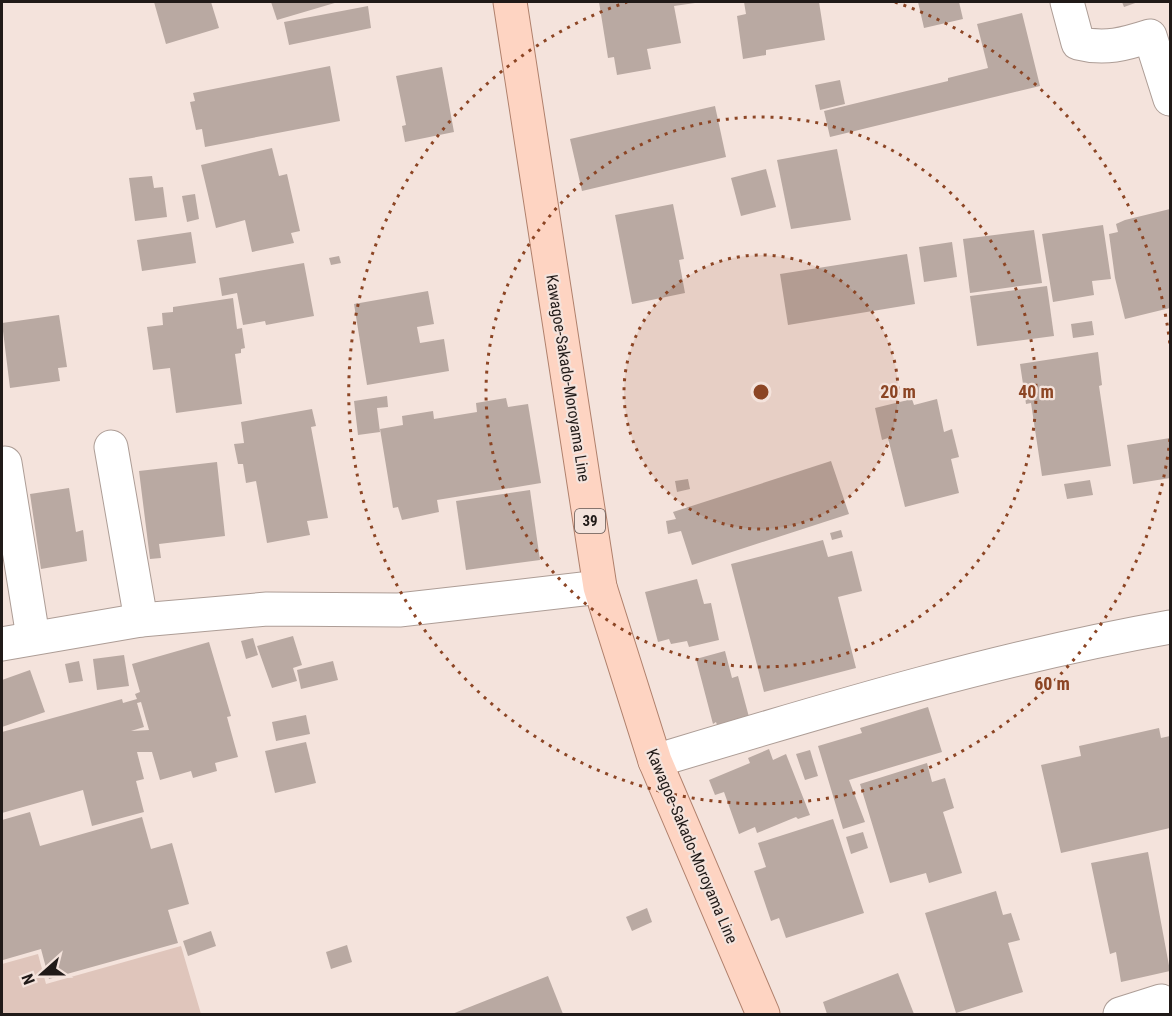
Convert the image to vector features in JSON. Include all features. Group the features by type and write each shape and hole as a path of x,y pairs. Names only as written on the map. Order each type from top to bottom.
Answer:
{"main road":[{"name":"Kawagoe-Sakado-Moroyama Line","path":"510,2 600,587 655,761 764,1014"}],"street":[{"path":"1067,2 1078,43 1096,48 1118,46 1150,36 1170,99"},
{"path":"111,447 141,620"},
{"path":"5,463 33,637"},
{"path":"2,644 141,620 267,609 399,610 600,587"},
{"path":"655,761 883,692 1109,638 1170,627"},
{"path":"1120,1014 1161,1001"}],"shaded area":[{"path":"181,946 201,1014 2,1014 2,964 38,954 46,984"}],"building":[{"path":"154,2 211,2 219,28 166,44"},
{"path":"271,2 338,2 277,20"},
{"path":"599,2 695,3 674,6 681,43 647,49 651,69 617,75 614,57 608,58"},
{"path":"744,2 819,2 825,40 766,50 766,55 743,59 737,16 746,14"},
{"path":"918,2 959,2 963,19 924,28"},
{"path":"1122,2 1138,2 1124,7"},
{"path":"368,6 371,28 289,45 284,22"},
{"path":"1022,13 1040,86 830,137 824,111 948,81 948,78 988,68 977,24"},
{"path":"330,66 340,121 205,147 202,129 196,130 190,102 195,101 193,93"},
{"path":"442,67 454,132 405,142 402,126 406,125 396,76"},
{"path":"840,80 845,104 820,110 815,85"},
{"path":"715,106 726,157 582,191 570,139"},
{"path":"272,148 279,176 287,174 300,231 291,233 294,243 252,252 245,220 216,228 201,165"},
{"path":"837,149 851,220 791,229 777,160"},
{"path":"766,169 776,207 741,216 731,178"},
{"path":"152,176 154,188 163,187 167,217 135,221 129,178"},
{"path":"195,194 199,219 187,222 182,196"},
{"path":"673,204 684,259 679,260 685,293 632,304 615,215"},
{"path":"1170,209 1170,308 1125,319 1115,278 1109,234 1118,232 1116,224 1125,220"},
{"path":"1103,225 1111,279 1092,281 1094,295 1053,302 1042,234"},
{"path":"1034,230 1042,283 970,293 963,239"},
{"path":"191,232 196,263 142,271 137,240"},
{"path":"952,242 957,277 924,282 919,247"},
{"path":"907,254 915,304 788,325 780,274"},
{"path":"339,256 341,263 331,265 329,258"},
{"path":"304,263 314,316 266,325 265,321 243,325 237,293 222,296 219,278"},
{"path":"1047,286 1054,336 977,346 970,296"},
{"path":"428,291 434,324 417,327 420,343 444,339 449,371 367,385 354,304"},
{"path":"233,298 237,329 242,328 245,348 241,349 241,353 235,354 242,404 176,413 170,368 153,370 147,327 163,325 162,313 173,312 173,307"},
{"path":"59,315 67,367 58,368 60,381 10,388 2,323"},
{"path":"1092,321 1094,335 1073,338 1071,324"},
{"path":"1098,352 1102,385 1099,386 1111,466 1042,476 1031,403 1026,404 1020,364"},
{"path":"387,396 388,407 377,408 380,432 358,435 354,401"},
{"path":"506,398 508,407 528,404 541,483 437,500 439,512 402,520 398,507 393,508 380,429 403,425 402,416 433,411 434,419 477,412 476,403"},
{"path":"912,399 914,405 937,399 944,432 952,429 959,457 951,459 959,493 905,507 888,438 882,440 875,408"},
{"path":"312,409 316,426 311,427 328,518 307,521 310,535 267,543 256,481 246,483 243,464 238,464 234,444 244,443 241,422"},
{"path":"1170,438 1170,478 1133,484 1127,445"},
{"path":"831,461 849,514 692,565 681,531 668,534 666,521 676,519 673,512"},
{"path":"217,462 225,536 159,544 161,558 150,559 139,471"},
{"path":"688,479 690,489 677,492 675,481"},
{"path":"1090,480 1093,495 1067,499 1064,484"},
{"path":"69,488 76,532 83,530 87,561 41,569 30,494"},
{"path":"530,490 540,560 466,570 456,501"},
{"path":"841,530 843,537 832,540 830,533"},
{"path":"823,540 828,557 852,551 862,591 838,597 856,668 764,692 731,564"},
{"path":"697,579 704,604 711,603 719,640 689,647 687,641 671,644 669,639 658,642 645,592"},
{"path":"293,636 302,665 293,668 297,681 272,688 257,646"},
{"path":"253,638 258,655 246,659 241,641"},
{"path":"209,642 231,716 227,717 238,757 215,763 217,771 193,778 191,771 160,780 152,752 137,752 144,779 136,781 144,812 92,826 83,790 2,813 2,732 122,699 123,703 137,699 135,694 140,692 132,664","holes":["141,702 149,730 131,731 144,727 137,703"]},
{"path":"725,651 732,678 738,676 749,717 717,725 716,722 713,724 696,659"},
{"path":"124,655 129,686 97,690 93,659"},
{"path":"79,661 83,681 69,683 65,664"},
{"path":"333,661 338,680 301,689 297,670"},
{"path":"30,670 45,712 2,727 2,680"},
{"path":"928,707 942,752 849,780 865,822 843,829 818,746 862,733 860,728"},
{"path":"306,715 310,734 276,741 272,722"},
{"path":"1159,728 1161,738 1170,736 1170,828 1061,853 1041,765 1081,756 1079,746"},
{"path":"306,742 316,783 275,793 265,751"},
{"path":"769,749 773,760 786,754 810,815 798,819 796,817 757,833 755,827 739,834 724,792 715,795 709,780 750,763 748,758"},
{"path":"810,750 818,776 805,780 796,754"},
{"path":"927,763 932,782 945,778 954,808 943,812 962,873 929,883 926,873 890,883 860,784"},
{"path":"30,812 40,846 142,817 151,849 172,843 189,904 168,910 178,943 49,979 41,949 3,960 2,820"},
{"path":"833,819 864,913 786,938 779,918 771,921 754,871 766,867 758,843"},
{"path":"863,832 868,848 851,854 846,837"},
{"path":"1148,852 1170,971 1121,982 1116,952 1110,954 1091,863"},
{"path":"996,891 1003,915 1011,913 1020,940 1008,943 1023,992 956,1013 925,913"},
{"path":"647,908 652,922 632,931 626,917"},
{"path":"211,931 216,946 188,956 183,941"},
{"path":"347,945 352,962 331,969 326,952"},
{"path":"898,973 914,1014 827,1014 823,1002"},
{"path":"548,976 563,1014 452,1014"}]}
